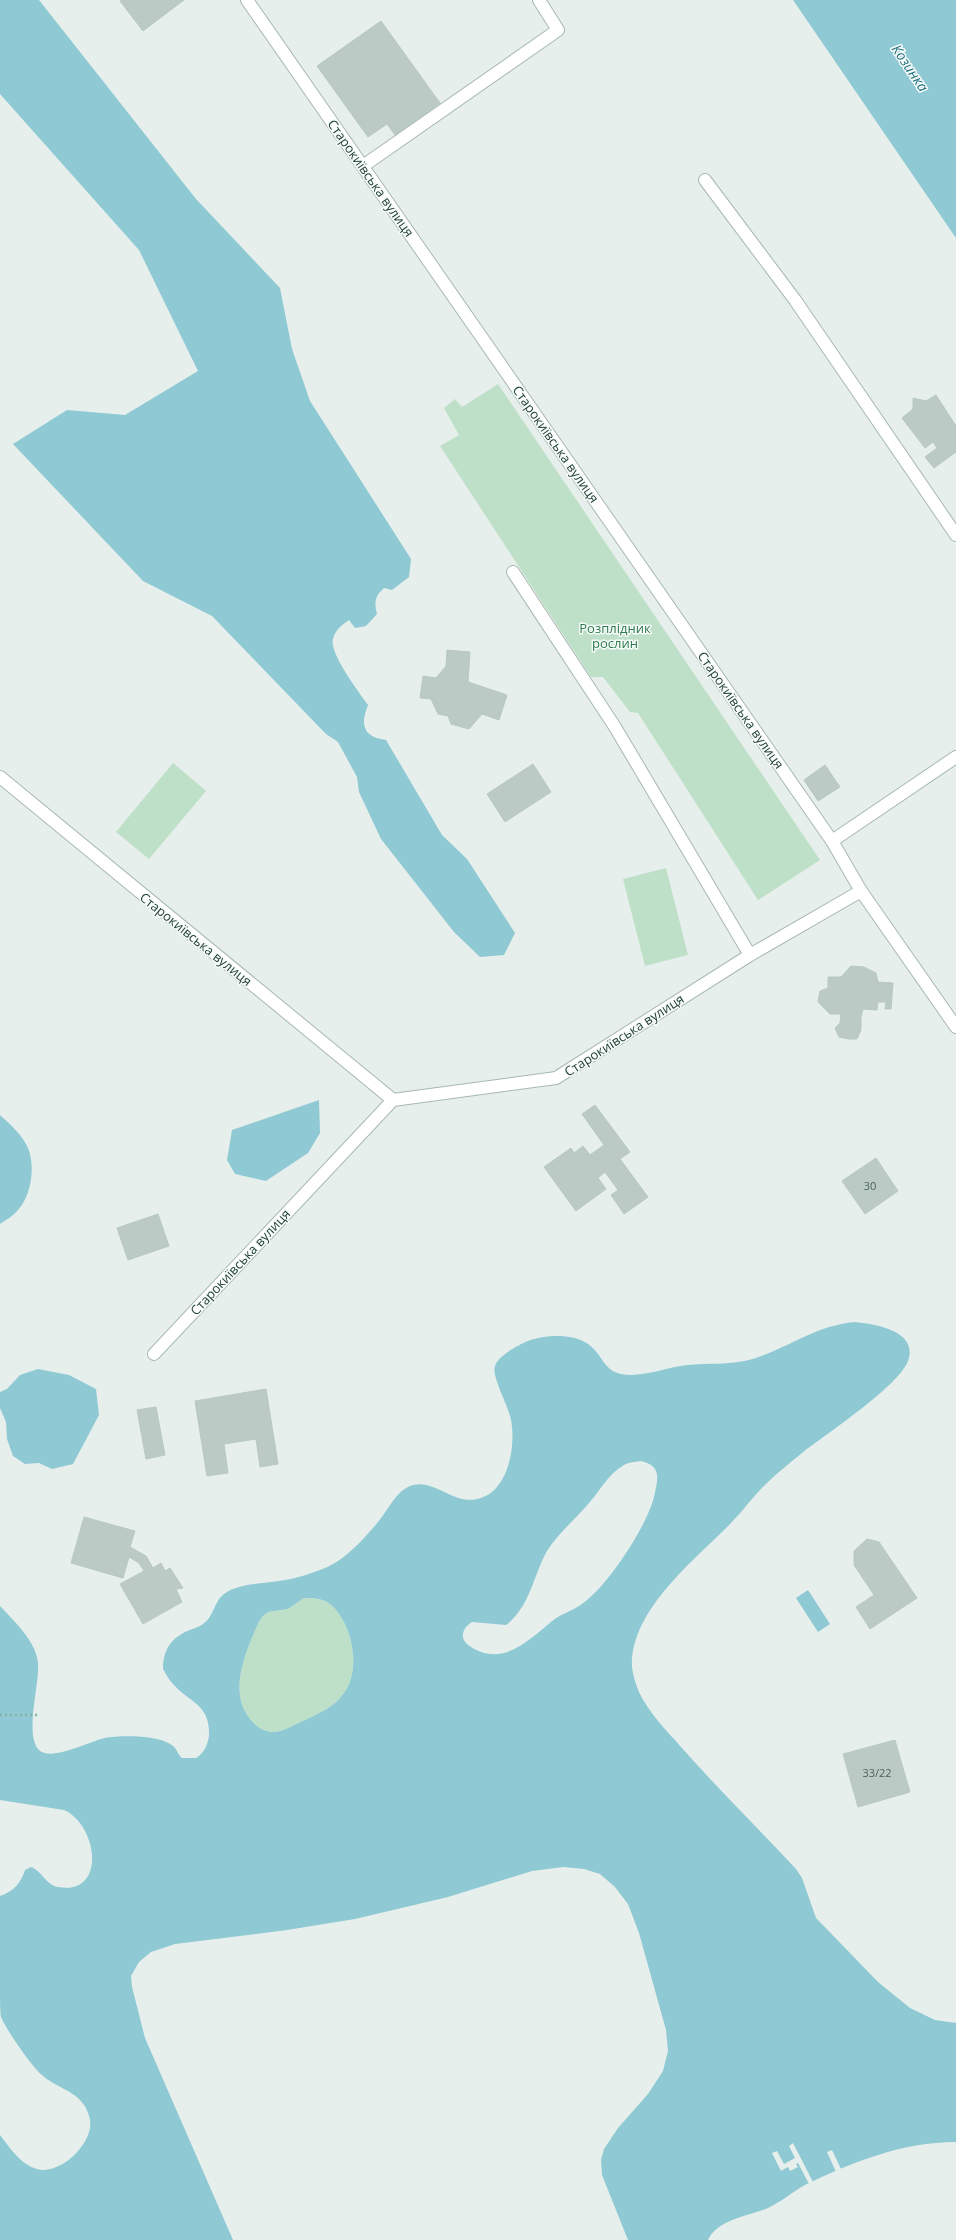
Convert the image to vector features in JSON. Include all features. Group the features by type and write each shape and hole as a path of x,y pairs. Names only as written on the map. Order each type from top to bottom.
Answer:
{"street":[{"name":"Старокиївська вулиця","path":"247,0 832,841 861,891 956,1027"},
{"path":"363,166 558,30 539,0"},
{"path":"705,180 795,300 956,536"},
{"path":"513,572 615,727 750,955"},
{"path":"832,841 956,757"},
{"name":"Старокиївська вулиця","path":"0,777 393,1100"},
{"name":"Старокиївська вулиця","path":"154,1354 393,1100 556,1078 750,955 861,891"}],"path":[{"path":"0,1715 38,1715"}],"green space":[{"name":"Розплідник рослин","path":"498,384 820,860 758,900 638,713 630,712 603,677 591,677 440,446 459,435 444,408 455,399 462,407"},
{"path":"173,763 206,791 149,859 116,832"},
{"path":"666,868 688,955 645,966 623,879"},
{"path":"304,1598 317,1599 327,1602 338,1612 344,1622 352,1646 352,1672 349,1683 344,1693 336,1702 316,1715 284,1730 275,1732 265,1731 253,1722 245,1711 241,1701 241,1670 247,1650 256,1628 263,1616 268,1612 288,1609"}],"water":[{"path":"0,0 39,0 196,199 280,288 292,349 310,401 411,559 409,577 392,590 384,588 377,597 377,614 366,626 355,628 349,620 337,630 333,639 333,645 340,663 368,705 364,718 365,729 372,736 386,740 442,835 467,859 515,933 504,955 480,957 454,932 381,839 359,792 357,777 338,742 326,734 212,616 143,581 13,444 67,410 125,415 198,371 139,250 0,94"},
{"name":"Козинка","path":"793,0 956,0 956,238"},
{"path":"319,1100 320,1133 308,1153 266,1181 235,1174 227,1160 232,1130"},
{"path":"0,1115 15,1129 25,1142 30,1153 32,1171 29,1189 22,1205 14,1215 0,1224"},
{"path":"855,1322 863,1323 883,1327 901,1336 907,1343 910,1351 908,1361 902,1372 876,1397 802,1453 771,1479 731,1523 683,1570 653,1606 642,1626 634,1646 632,1667 639,1692 658,1721 709,1778 796,1869 802,1878 816,1918 878,1982 910,2008 935,2020 956,2023 956,2142 916,2145 860,2161 805,2185 768,2208 726,2223 719,2227 708,2240 628,2240 602,2175 601,2160 604,2149 618,2128 648,2094 663,2071 668,2051 666,2030 639,1933 628,1904 615,1887 600,1874 584,1869 563,1867 532,1871 448,1897 355,1919 287,1930 175,1944 151,1952 139,1962 131,1976 132,1987 145,2038 233,2240 0,2240 0,2135 16,2155 25,2163 37,2169 46,2170 56,2168 74,2156 87,2138 90,2129 90,2120 83,2103 78,2098 50,2081 38,2071 26,2057 1,2017 0,1896 13,1889 21,1879 25,1870 31,1867 54,1886 74,1887 84,1881 90,1871 92,1858 90,1843 84,1830 76,1818 64,1810 0,1800 0,1606 24,1632 36,1655 38,1672 33,1733 35,1743 39,1750 52,1754 71,1750 105,1738 121,1736 150,1738 167,1742 174,1747 182,1758 196,1758 201,1754 207,1745 209,1735 208,1725 203,1710 173,1684 163,1669 165,1655 170,1645 178,1636 200,1626 207,1621 218,1601 230,1590 251,1584 285,1580 302,1576 325,1568 340,1560 367,1535 397,1495 407,1487 421,1484 463,1499 472,1500 481,1498 491,1493 498,1486 504,1476 511,1453 512,1430 510,1414 494,1371 500,1358 509,1351 528,1341 542,1337 558,1336 574,1338 582,1340 594,1349 610,1369 622,1374 632,1375 688,1365 741,1362 763,1355 813,1333 840,1324","holes":["641,1461 652,1466 657,1474 654,1497 650,1509 625,1555 592,1596 582,1604 555,1619 524,1644 504,1653 493,1654 482,1652 467,1644 463,1638 463,1634 468,1625 472,1622 506,1625 514,1618 526,1600 542,1561 556,1538 584,1509 613,1473 626,1464","304,1598 317,1599 327,1602 338,1612 344,1622 352,1646 352,1672 349,1683 344,1693 336,1702 316,1715 284,1730 275,1732 265,1731 253,1722 245,1711 241,1701 241,1670 247,1650 256,1628 263,1616 268,1612 288,1609"]},
{"path":"38,1369 69,1375 96,1389 99,1415 73,1464 52,1469 39,1463 25,1464 13,1456 7,1439 6,1422 0,1408 0,1392 7,1389 20,1375"},
{"path":"808,1590 830,1624 818,1632 796,1598"}],"pier":[{"path":"793,2143 813,2182 809,2184 798,2163 796,2164 798,2167 790,2171 788,2167 781,2171 772,2153 777,2151 784,2164 795,2158 789,2146"},
{"path":"832,2150 841,2169 836,2172 827,2152"}],"building":[{"path":"184,0 143,31 120,1"},
{"path":"381,21 440,103 395,135 387,124 368,137 317,66"},
{"path":"936,395 956,426 956,452 934,468 925,457 937,448 933,442 925,448 902,418 913,409 913,398 926,401"},
{"path":"447,650 470,652 468,682 507,695 499,720 482,714 469,729 451,724 448,716 438,714 431,699 420,698 423,676 436,678 446,666"},
{"path":"533,764 551,792 505,822 487,794"},
{"path":"825,765 840,787 818,801 804,780"},
{"path":"851,966 864,967 876,973 878,982 893,983 891,1009 885,1009 886,1002 878,1002 877,1010 863,1009 861,1030 857,1039 839,1037 835,1028 840,1023 841,1014 830,1014 818,1002 820,991 828,988 828,977 841,977"},
{"path":"595,1105 630,1152 620,1159 648,1197 624,1214 611,1195 618,1190 605,1172 598,1178 606,1189 576,1211 544,1167 571,1148 574,1153 583,1146 590,1155 604,1145 582,1114"},
{"path":"876,1158 898,1191 865,1214 842,1181"},
{"path":"158,1214 169,1246 128,1260 117,1228"},
{"path":"266,1389 278,1464 260,1467 256,1439 224,1444 228,1473 207,1476 195,1401"},
{"path":"156,1407 165,1455 146,1459 137,1410"},
{"path":"84,1517 135,1531 130,1547 146,1556 153,1568 161,1563 165,1571 170,1568 183,1588 176,1589 182,1602 143,1624 120,1584 144,1571 139,1563 129,1557 123,1578 71,1563"},
{"path":"867,1539 879,1542 917,1598 870,1629 856,1607 874,1595 854,1565 854,1551"},
{"path":"895,1740 910,1792 858,1807 843,1754"}]}
